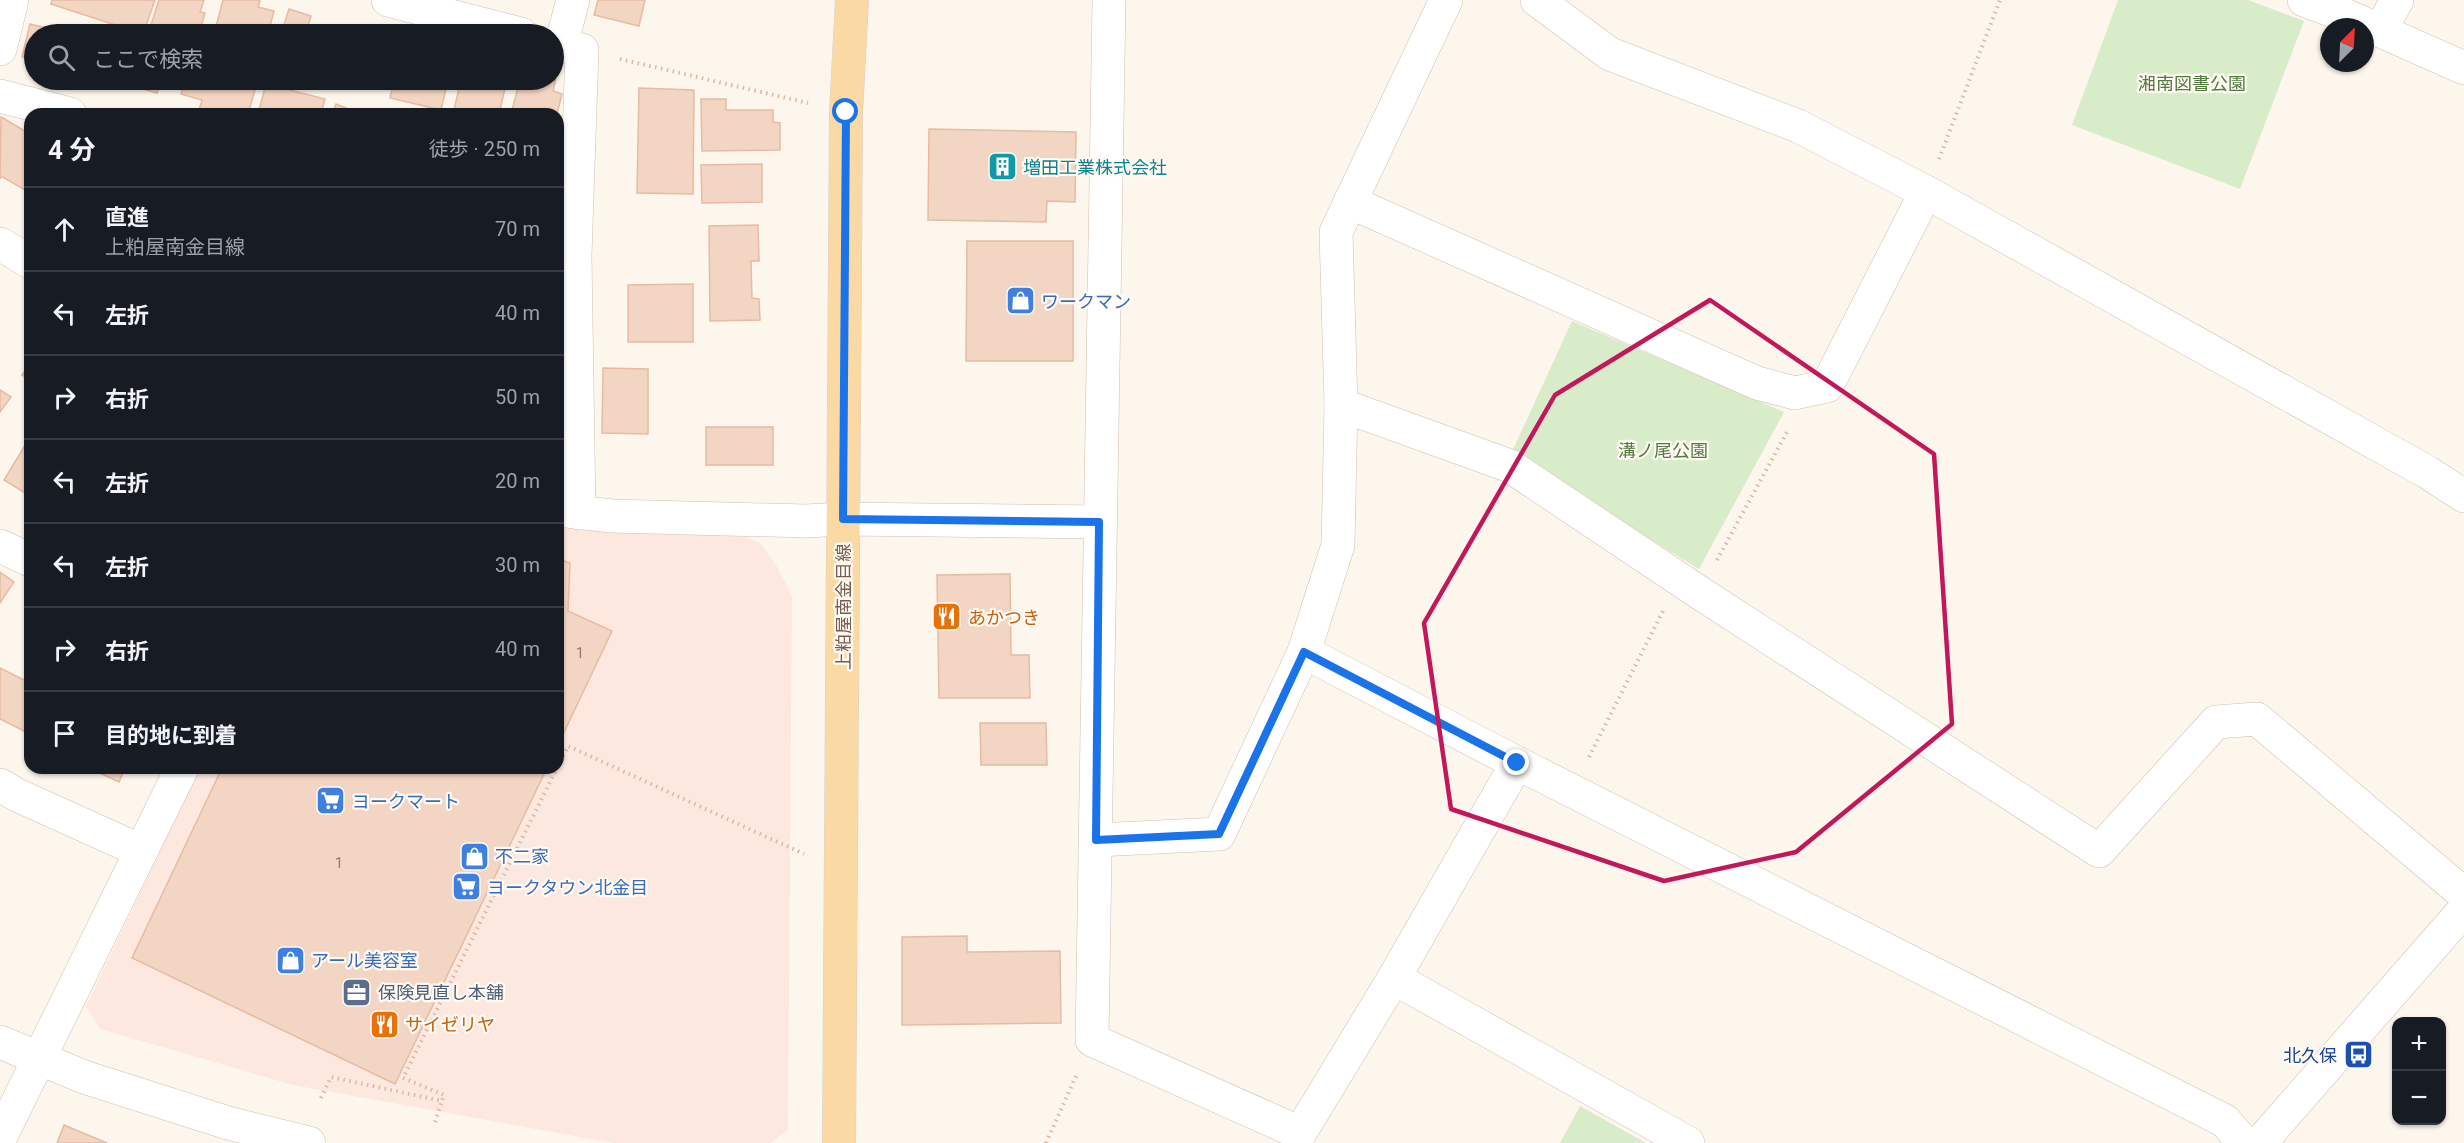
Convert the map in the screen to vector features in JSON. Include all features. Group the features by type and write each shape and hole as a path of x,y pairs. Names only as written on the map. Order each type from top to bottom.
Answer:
{"main road":[{"name":"上粕屋南金目線","path":"839,1143 846,112 852,0"}],"street":[{"path":"0,49 12,0"},
{"path":"388,0 482,24"},
{"path":"564,25 573,0"},
{"path":"1109,0 1092,1040 1300,1133 1394,978 1517,763"},
{"path":"1096,840 1219,834 1304,652 1338,545 1341,405 1336,232 1446,0"},
{"path":"1537,0 1610,54 1798,126 1926,192 2427,472 2464,496"},
{"path":"2304,0 2464,68"},
{"path":"2380,31 2397,0"},
{"path":"564,46 582,50 566,254 569,512 612,516 783,520 1099,522"},
{"path":"0,96 47,108"},
{"path":"1350,202 1757,383 1795,393 1827,386 1926,192"},
{"path":"0,244 24,258"},
{"path":"1341,405 1510,466 1690,586 2099,851 2216,722 2257,719 2464,894"},
{"path":"0,546 24,557"},
{"path":"1304,652 1517,763 2225,1121 2244,1143"},
{"path":"0,1138 179,774"},
{"path":"0,785 17,795 141,851"},
{"path":"2260,1143 2464,910"},
{"path":"1394,978 1688,1143"},
{"path":"0,1042 84,1077 218,1120 309,1143"}],"path":[{"path":"1926,192 2000,0"},
{"path":"609,57 809,103"},
{"path":"1572,790 1690,586 1792,423"},
{"path":"564,754 568,746 804,854"},
{"path":"435,1122 444,1095 403,1078 555,774"},
{"path":"1046,1143 1092,1040"},
{"path":"321,1098 331,1077 442,1101"}],"highlighted area":[{"path":"1710,300 1934,454 1952,724 1796,852 1664,881 1451,809 1424,623 1555,395"}],"shaded area":[{"name":"ヨークタウン北金目","path":"564,528 741,534 760,543 776,565 792,596 788,1129 771,1143 613,1143 293,1085 100,1029 86,1006 197,774 564,774"}],"green space":[{"name":"湘南図書公園","path":"2118,0 2248,0 2304,21 2240,189 2072,125"},
{"name":"溝ノ尾公園","path":"1572,321 1784,412 1699,569 1511,454"},
{"path":"1580,1106 1646,1143 1560,1143"}],"building":[{"path":"52,0 155,0 147,24 112,24 51,4"},
{"path":"159,0 204,0 200,12 205,13 202,24 151,24"},
{"path":"223,0 260,0 258,7 274,11 271,24 217,24"},
{"path":"598,0 645,0 639,26 594,15"},
{"path":"289,9 311,16 309,24 284,24"},
{"path":"639,88 694,90 693,194 637,193"},
{"path":"182,90 255,90 250,108 200,108 202,100 181,94"},
{"path":"264,90 290,90 325,99 323,108 260,108"},
{"path":"392,90 446,90 441,108 390,98"},
{"path":"459,90 505,90 500,108 454,108"},
{"path":"517,90 553,90 562,94 558,108 513,108"},
{"path":"701,99 726,99 726,110 773,110 773,122 780,123 780,150 702,151"},
{"path":"336,104 346,108 334,108"},
{"path":"1,117 24,130 24,189 1,176 0,179"},
{"name":"増田工業株式会社","path":"929,129 1076,132 1075,202 1047,201 1046,222 928,220"},
{"path":"762,164 762,202 702,203 701,165"},
{"path":"758,225 759,261 751,261 752,298 759,299 760,320 710,321 709,226"},
{"name":"ワークマン","path":"967,241 1073,241 1073,361 966,361"},
{"path":"693,284 693,342 628,342 628,285"},
{"path":"603,368 648,369 648,434 602,433"},
{"path":"0,390 11,397 0,412"},
{"path":"706,427 773,427 773,465 706,465"},
{"path":"24,447 24,492 4,480"},
{"path":"564,561 570,563 568,611 612,631 564,732"},
{"path":"0,572 14,582 0,603"},
{"path":"1010,574 1011,655 1029,655 1030,698 939,698 937,575"},
{"path":"0,668 24,680 24,731 0,719"},
{"path":"980,723 1046,723 1047,765 981,765"},
{"path":"102,774 122,774 119,782"},
{"path":"219,774 544,774 395,1084 132,958"},
{"path":"967,936 967,952 1060,951 1061,1023 902,1025 902,937"},
{"path":"64,1125 107,1143 57,1143"}],"place":[{"name":"増田工業株式会社","path":"1002,167"},
{"name":"ワークマン","path":"1020,301"},
{"name":"あかつき","path":"947,617"},
{"name":"ヨークマート","path":"331,801"},
{"name":"不二家","path":"474,856"},
{"name":"ヨークタウン北金目","path":"466,887"},
{"name":"アール美容室","path":"290,960"},
{"name":"保険見直し本舗","path":"357,992"},
{"name":"サイゼリヤ","path":"384,1024"},
{"name":"北久保","path":"2358,1055"}],"route":[{"path":"846,112 843,519 1099,522 1096,840 1219,834 1304,652 1517,763"}]}
